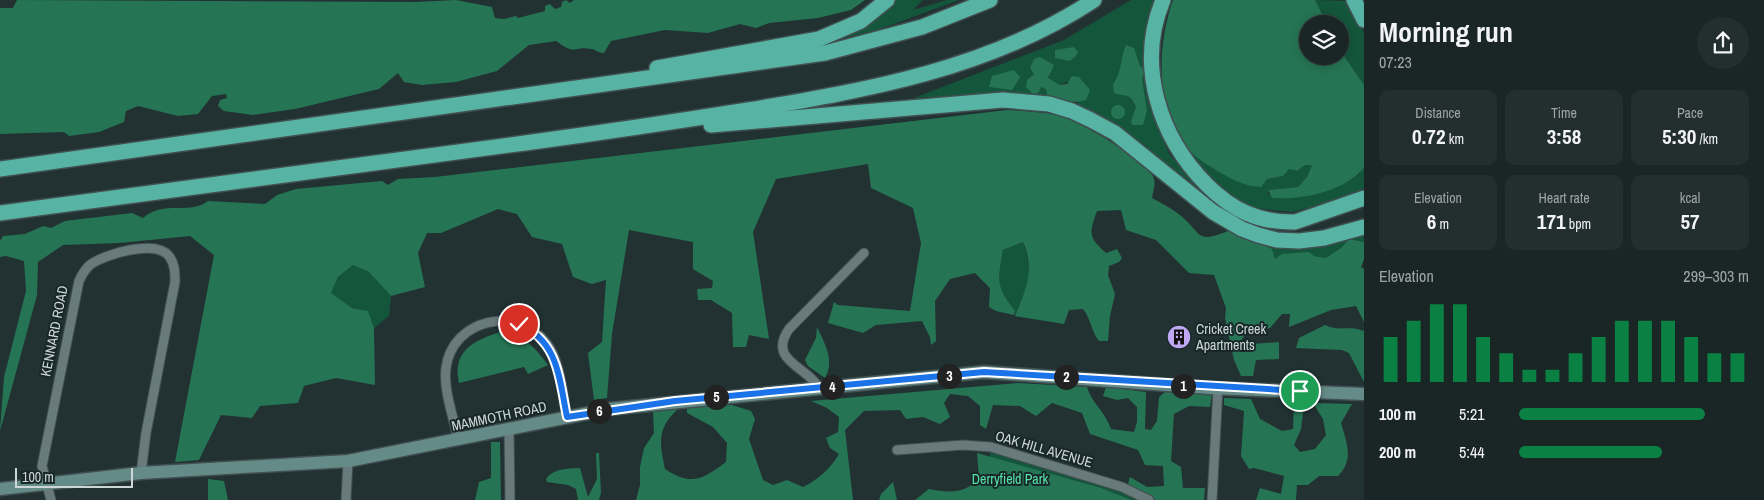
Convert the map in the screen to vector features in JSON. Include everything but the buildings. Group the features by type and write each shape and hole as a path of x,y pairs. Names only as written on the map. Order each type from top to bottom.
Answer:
{"highway":[{"path":"590,86 617,74 819,39 861,21 887,0"},
{"path":"0,169 825,53 922,27 990,0"},
{"path":"0,213 627,130 840,95 897,83 947,68 1010,44 1079,10 1094,0"},
{"path":"1163,0 1154,29 1152,74 1159,110 1174,143 1195,173 1228,203 1247,214 1266,220 1295,222 1331,219 1364,210"},
{"path":"1354,0 1364,20"},
{"path":"627,130 748,122 1002,100 1031,102 1072,111 1115,133 1213,212 1258,235 1277,240 1299,241 1324,238 1364,226"},
{"path":"1295,222 1364,198"}],"main road":[{"path":"1359,0 1364,8"},
{"name":"MAMMOTH ROAD","path":"0,489 141,472 348,461 567,417 665,402 993,372 1218,388 1364,394"}],"street":[{"name":"KENNARD ROAD","path":"51,500 42,466 79,281 83,272 95,262 130,250 150,248 165,252 169,256 174,264 175,282 144,442 141,472"},
{"path":"819,388 810,376 788,361 784,354 783,340 790,329 864,253"},
{"path":"458,439 445,378 448,360 461,337 476,326 490,321 504,320 519,324 534,332 546,343 555,362 567,417"},
{"path":"1212,500 1218,388"},
{"path":"509,428 510,500"},
{"name":"OAK HILL AVENUE","path":"897,450 963,445 991,447 1122,487 1149,500"},
{"path":"346,500 348,461"}],"green space":[{"path":"17,0 416,2 456,0 492,7 495,18 504,19 516,16 518,18 545,11 545,6 550,4 555,9 561,7 562,2 566,0 570,3 574,0 865,0 851,10 818,18 769,23 756,28 740,24 708,33 665,30 611,41 604,53 586,48 572,50 556,41 529,45 497,71 456,82 422,85 404,82 398,73 379,89 295,109 253,115 224,111 218,106 220,100 227,98 226,94 212,96 198,114 178,116 138,106 126,111 124,122 99,132 69,136 64,132 0,134 0,8 13,8"},
{"path":"895,0 923,0 913,10 947,0 959,0 880,29 841,39 840,37"},
{"path":"1131,0 1155,0 1146,78 1153,113 1169,154 1208,196 1255,224 1290,234 1263,233 1231,219 1126,135 1083,107 1016,93 914,98 1064,40","holes":["1040,57 1053,65 1048,79 1060,85 1079,77 1084,84 1077,104 1047,95 1046,89 1027,80 1034,74 1030,68 1034,60","1119,77 1142,78 1147,111 1144,118 1131,121 1136,107 1128,95 1119,95 1113,84"]},
{"path":"1173,0 1315,0 1322,15 1299,15 1299,65 1349,65 1349,63 1364,85 1364,168 1334,189 1296,198 1272,198 1268,190 1298,187 1307,177 1312,165 1305,165 1297,171 1289,169 1283,176 1267,179 1261,187 1243,184 1232,179 1192,153 1176,131 1164,95 1162,56"},
{"path":"1315,0 1348,1 1364,33 1364,85 1349,63 1349,15 1322,15"},
{"path":"1126,45 1134,48 1140,66 1146,71 1142,78 1147,111 1143,125 1132,125 1131,121 1136,107 1131,99 1114,93 1113,84 1118,75"},
{"path":"1074,47 1078,52 1070,61 1055,58 1055,50"},
{"path":"1040,57 1054,65 1048,78 1060,85 1067,84 1072,76 1079,77 1090,90 1086,100 1072,102 1056,99 1047,95 1046,89 1041,87 1038,93 1033,94 1026,87 1027,80 1034,74 1030,68 1034,59"},
{"path":"1014,70 1020,77 1012,90 989,87 992,76"},
{"path":"1115,105 1121,105 1125,112 1121,119 1115,119 1111,115 1111,109"},
{"path":"1007,110 1057,115 1094,131 1145,167 1153,177 1152,198 1180,215 1200,235 1205,237 1211,237 1230,230 1272,249 1275,259 1282,254 1309,252 1314,256 1326,258 1341,248 1349,239 1364,242 1364,259 1361,267 1364,269 1364,322 1356,306 1331,310 1289,327 1290,314 1282,314 1270,328 1247,333 1240,345 1279,342 1279,359 1256,360 1253,376 1241,376 1234,360 1225,318 1226,308 1214,275 1189,273 1156,240 1126,230 1121,210 1097,211 1092,230 1096,243 1106,253 1117,249 1122,258 1119,262 1109,266 1108,275 1115,294 1110,316 1108,341 1099,341 1083,309 1069,310 1064,324 1015,316 1026,288 1029,270 1027,252 1023,242 1003,250 999,276 1001,289 1015,311 1014,315 996,311 989,307 990,288 975,273 950,279 935,301 936,341 931,345 930,337 922,321 876,325 863,333 828,323 834,302 838,305 910,311 921,243 913,208 871,188 868,164 776,179 753,232 769,339 749,335 746,347 733,347 732,313 711,300 698,300 697,289 712,288 713,281 693,269 693,242 629,230 612,334 607,398 594,400 588,353 602,342 606,280 592,284 573,277 562,244 532,237 517,214 498,209 441,233 427,233 418,253 425,287 391,296 369,272 353,265 338,277 331,293 352,308 368,311 374,328 375,385 336,378 304,386 298,403 260,406 252,418 221,415 199,460 175,462 214,255 190,236 119,243 63,245 38,262 37,295 0,431 4,377 26,291 24,261 6,256 0,257 0,241 3,236 25,234 43,226 51,228 65,221 132,213 143,218 151,212 160,209 192,207 208,201 265,204 277,195 296,189 382,181 388,185 398,179 435,177"},
{"path":"1186,147 1211,167 1267,179 1283,176 1289,169 1297,171 1305,165 1312,165 1307,177 1298,187 1268,190 1268,195 1358,175 1364,168 1364,188 1348,199 1292,212 1254,208 1227,195 1191,161"},
{"path":"1364,233 1364,242 1349,239 1341,248 1326,258 1314,256 1275,260 1255,241"},
{"path":"1023,242 1028,263 1028,280 1015,316 1015,311 1001,289 999,276 1003,250"},
{"path":"353,265 369,272 391,296 389,316 374,328 368,311 352,308 331,293 338,277"},
{"path":"1325,325 1363,331 1364,329 1364,382 1349,353 1342,350 1296,348 1299,338"},
{"path":"817,327 828,352 829,365 825,378 808,366 805,360 816,338"},
{"path":"500,332 516,336 528,343 548,365 528,374 524,367 459,383 458,372 462,355 481,339"},
{"path":"1018,383 1087,387 1111,429 1134,432 1137,422 1137,407 1128,398 1117,400 1103,396 1106,387 1146,392 1145,429 1151,430 1157,421 1159,397 1165,392 1212,394 1210,407 1189,406 1174,414 1171,461 1181,467 1183,488 1205,488 1204,500 1156,500 1127,487 1130,477 1147,487 1164,486 1163,466 1145,465 1138,450 1090,434 1082,413 1052,403 1036,416 1020,406 993,405 986,429 980,425 980,406 968,396 950,394 944,403 950,417 940,424 923,417 906,419 900,410 864,411 845,430 853,500 636,500 640,485 640,467 644,448 654,433 653,412 680,407 667,421 661,442 665,469 682,478 696,479 703,477 726,462 727,443 713,427 687,413 687,407 732,405 751,411 755,419 749,439 763,480 773,485 787,480 803,487 824,473 839,454 830,448 826,438 838,432 839,417 827,408 811,401"},
{"path":"1224,398 1251,399 1260,419 1282,431 1293,429 1294,403 1304,405 1301,429 1294,445 1300,452 1315,449 1326,435 1323,419 1313,403 1352,404 1341,423 1348,451 1348,457 1343,470 1338,476 1319,476 1308,485 1297,485 1296,500 1256,500 1260,488 1281,494 1284,476 1254,468 1249,469 1241,456 1244,411 1224,405"},
{"path":"491,442 500,442 501,500 475,500 479,482 491,478"},
{"name":"Derryfield Park","path":"990,452 1124,491 1142,500 988,500"},
{"path":"596,453 599,453 601,493 599,500 578,500 576,489 568,485 547,482 546,479 549,475 557,471 580,468 588,497 597,479"},
{"name":"Derryfield Park","path":"977,453 1101,488 1131,500 915,500 929,489 956,491 962,490 974,483 979,478"},
{"path":"208,479 224,481 228,500 208,500"},
{"path":"893,482 897,500 879,500 881,494"}],"place":[{"name":"Cricket Creek Apartments","path":"1179,337"}],"route":[{"path":"519,324 534,332 550,349 555,362 567,417 609,409 675,401 984,372 1210,388 1300,391"}]}
